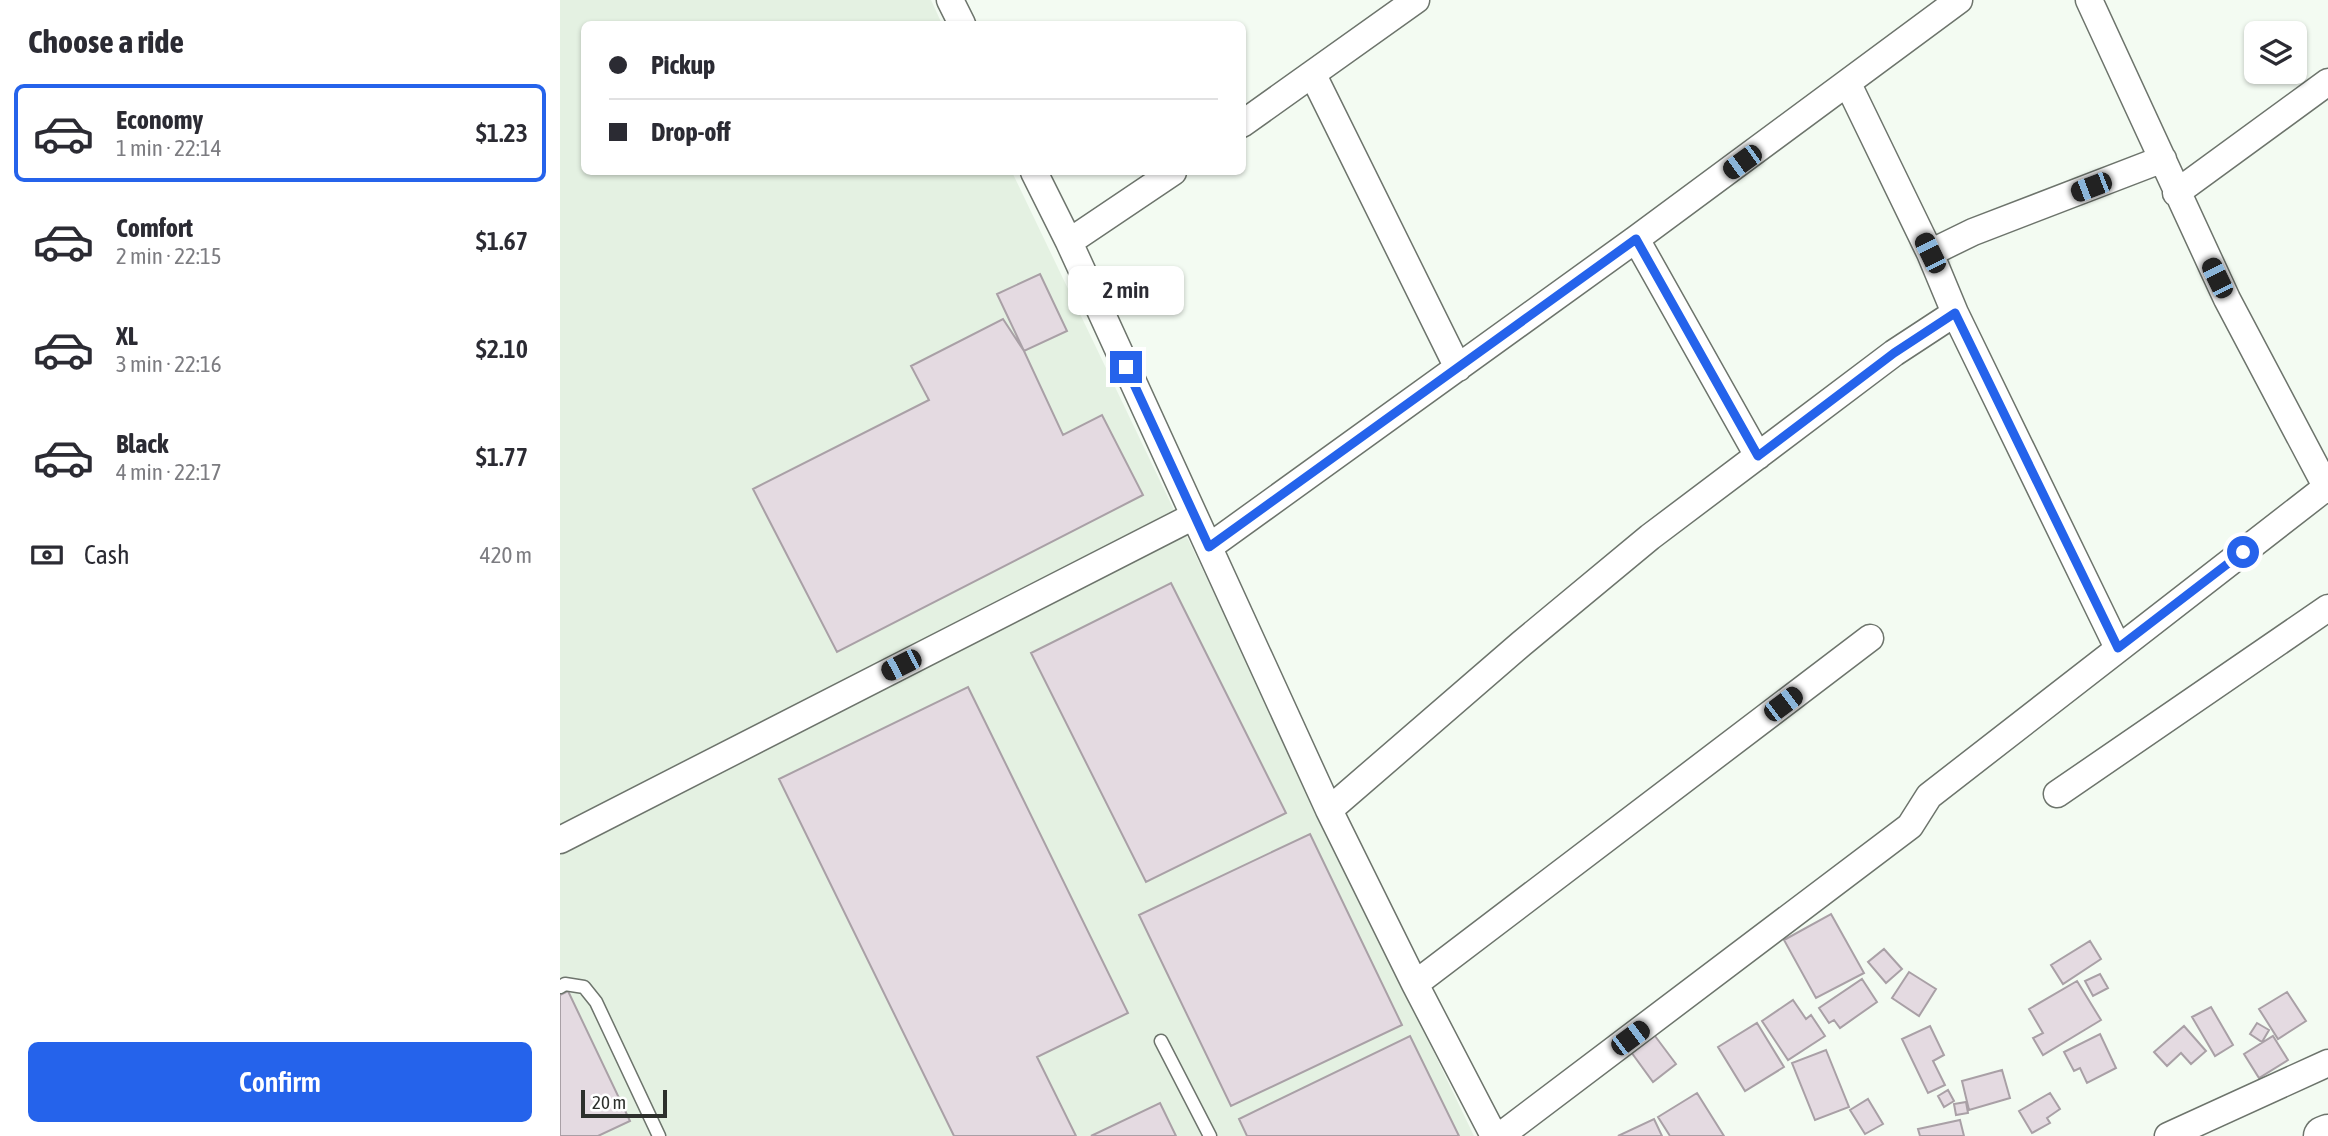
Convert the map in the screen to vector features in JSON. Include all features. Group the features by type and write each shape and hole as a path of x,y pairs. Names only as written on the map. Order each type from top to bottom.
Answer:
{"highway":[{"path":"2323,1136 2328,1133"}],"street":[{"path":"951,0 961,21"},
{"path":"1246,121 1313,75 1386,9 1416,0"},
{"path":"1209,547 1636,239 1959,0"},
{"path":"1500,1136 1910,827 1929,796 2328,488 2227,299 2089,0"},
{"path":"1313,75 1458,368"},
{"path":"2176,193 2328,82"},
{"path":"1848,84 1930,253 1955,313 2118,648"},
{"path":"1930,253 1973,232 2163,159"},
{"path":"1035,175 1329,810 1494,1136"},
{"path":"1069,243 1169,175"},
{"path":"1636,239 1758,456"},
{"path":"1329,810 1650,537 1894,353 1955,313"},
{"path":"560,840 1194,516"},
{"path":"2057,794 2328,608"},
{"path":"1415,984 1870,638"},
{"path":"2168,1136 2328,1063"}],"lane":[{"path":"560,987 565,984 584,987 596,1002 659,1136"},
{"path":"1161,1041 1210,1136"}],"shaded area":[{"path":"560,0 931,0 941,21 581,21 581,175 1013,175 1474,1136 560,1136"}],"building":[{"path":"1040,274 1067,331 1024,351 997,294"},
{"path":"1003,319 1024,351 1063,435 1102,415 1143,495 837,652 753,489 929,400 911,366"},
{"path":"1171,583 1286,813 1146,882 1031,653"},
{"path":"968,687 1128,1013 1037,1057 1076,1136 954,1136 779,779"},
{"path":"1310,834 1402,1025 1231,1106 1139,915"},
{"path":"1831,914 1864,973 1816,998 1784,940"},
{"path":"2090,941 2101,959 2063,984 2051,965"},
{"path":"1884,949 1902,969 1886,983 1868,962"},
{"path":"1909,972 1936,989 1919,1016 1892,998"},
{"path":"2100,974 2108,988 2093,996 2085,981"},
{"path":"1862,979 1877,1002 1840,1028 1834,1020 1829,1023 1819,1008"},
{"path":"2077,981 2101,1020 2043,1055 2033,1038 2043,1033 2029,1009"},
{"path":"568,991 630,1121 598,1136 560,1136 560,995"},
{"path":"2287,992 2306,1021 2278,1039 2259,1009"},
{"path":"1793,1000 1806,1019 1811,1015 1825,1036 1788,1060 1762,1021"},
{"path":"2211,1007 2233,1045 2215,1056 2192,1017"},
{"path":"1757,1023 1784,1067 1745,1091 1718,1047"},
{"path":"2257,1023 2269,1030 2262,1042 2250,1034"},
{"path":"1930,1026 1944,1055 1933,1061 1945,1085 1928,1093 1902,1039"},
{"path":"2184,1026 2206,1051 2191,1064 2181,1053 2167,1066 2154,1052"},
{"path":"1649,1028 1676,1064 1653,1082 1626,1045"},
{"path":"2100,1034 2116,1068 2087,1083 2080,1068 2074,1071 2064,1052"},
{"path":"1410,1036 1459,1136 1247,1136 1239,1119"},
{"path":"2273,1036 2288,1060 2259,1078 2244,1054"},
{"path":"1826,1050 1849,1107 1815,1120 1792,1063"},
{"path":"2002,1070 2010,1098 1969,1110 1962,1081"},
{"path":"1948,1090 1954,1101 1944,1107 1938,1096"},
{"path":"1697,1093 1724,1136 1670,1136 1658,1117"},
{"path":"2050,1093 2060,1109 2047,1118 2050,1123 2032,1133 2019,1111"},
{"path":"1868,1099 1883,1124 1865,1134 1850,1110"},
{"path":"1966,1102 1968,1113 1956,1115 1954,1104"},
{"path":"1160,1103 1176,1136 1091,1136"},
{"path":"1654,1119 1662,1136 1618,1136"},
{"path":"1960,1120 1964,1136 1920,1136 1918,1129"}],"route":[{"path":"1126,367 1209,547 1636,239 1758,456 1894,353 1955,313 2118,648 2243,552"}]}
